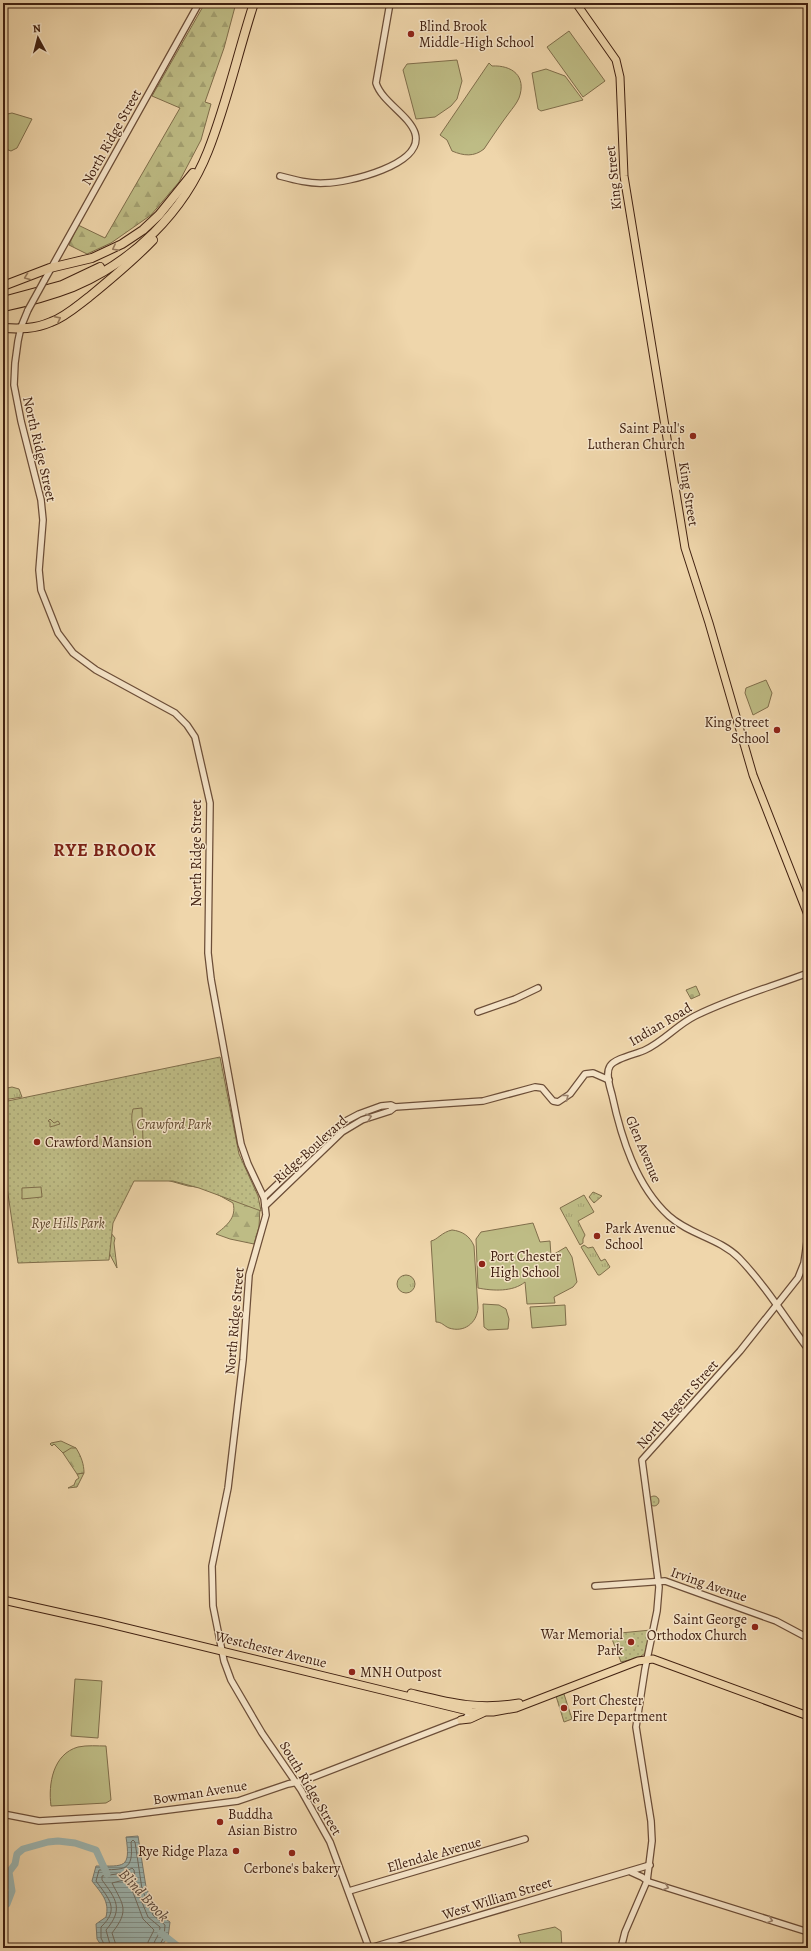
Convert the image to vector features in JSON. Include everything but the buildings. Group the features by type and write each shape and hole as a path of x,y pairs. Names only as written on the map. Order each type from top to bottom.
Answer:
{"highway":[{"path":"3,328 20,329 42,325 62,317 122,270 170,221 187,196 195,174 209,135 249,3"},
{"path":"3,307 66,290 92,278 115,265 161,225 182,198 215,132 254,3"},
{"path":"3,286 50,268 92,258 130,239 159,215 195,174"},
{"path":"3,301 69,282 93,271 116,257 138,241 158,222 195,174"}],"main road":[{"name":"King Street","path":"576,3 616,60 620,77 624,176 684,544 709,623 753,776 808,915"},
{"name":"Westchester Avenue","path":"3,1595 484,1713 505,1711 638,1661 659,1660 808,1716"},
{"name":"Westchester Avenue","path":"3,1600 222,1649"},
{"name":"Westchester Avenue","path":"467,1709 531,1701"},
{"path":"461,1720 470,1719 484,1713"}],"street":[{"name":"North Ridge Street","path":"199,3 50,268 28,310 20,329 14,363 15,393 41,500 43,520 38,570 44,599 58,633 73,653 96,670 175,713 190,730 198,749 208,792 211,816 208,953 211,979 241,1144 248,1164 264,1197 265,1206 264,1222 249,1275 243,1360 228,1488 212,1566 213,1606 222,1649"},
{"path":"280,176 321,184 352,179 394,164 405,158 414,149 416,140 414,131 382,93 376,83 390,3"},
{"name":"Indian Road","path":"609,1080 608,1069 613,1063 651,1047 695,1016 808,973"},
{"path":"478,1012 510,1002 538,988"},
{"name":"Ridge Boulevard","path":"264,1197 342,1123 359,1114 382,1106 391,1105 395,1107 473,1103 540,1087 553,1101 558,1102 570,1094 584,1074 591,1072 609,1080"},
{"name":"Glen Avenue","path":"609,1080 617,1117 624,1140 638,1172 655,1200 675,1221 724,1246 737,1257 751,1271 808,1349"},
{"name":"Ridge Boulevard","path":"265,1206 342,1132 362,1120 390,1111 395,1107"},
{"name":"North Regent Street","path":"622,1948 625,1932 647,1881 652,1841 651,1821 636,1727 657,1611 658,1581 642,1460 730,1362 801,1273 808,1235"},
{"name":"Irving Avenue","path":"595,1586 665,1581 776,1620 808,1638"},
{"name":"South Ridge Street","path":"222,1649 231,1680 240,1697 296,1782 330,1842 370,1948"},
{"name":"Bowman Avenue","path":"3,1814 39,1821 128,1815 240,1800 296,1782 461,1720 468,1717 467,1709"},
{"name":"Ellendale Avenue","path":"349,1891 526,1839"},
{"name":"West William Street","path":"370,1948 543,1896 631,1872 650,1865"},
{"path":"631,1872 642,1876 647,1881 808,1932"}],"green space":[{"path":"205,3 236,3 224,48 205,102 211,104 201,140 179,182 151,215 111,243 87,254 69,245 78,225 105,238 180,108 152,96"},
{"path":"569,31 605,81 583,97 547,47"},
{"path":"457,60 462,81 457,99 451,106 435,117 416,119 403,70 407,64"},
{"path":"489,63 492,66 506,67 516,73 521,84 519,98 484,149 480,152 469,155 452,151 447,140 440,135"},
{"path":"546,69 565,76 583,100 541,111 538,109 532,73"},
{"path":"12,113 32,119 17,148 11,151 3,148 3,115"},
{"path":"766,680 772,693 768,707 753,715 745,693 746,688"},
{"path":"696,986 700,995 691,999 686,990"},
{"name":"Crawford Park","path":"220,1057 239,1154 258,1196 261,1211 199,1188 173,1181 134,1181 113,1223 109,1260 18,1263 7,1187 3,1188 3,1102"},
{"path":"157,1082 166,1097 169,1117 175,1129 197,1142 197,1156 202,1168 247,1193 260,1207 259,1227 254,1244 230,1239 216,1234 230,1221 234,1208 233,1203 206,1188 188,1186 163,1179 146,1178 102,1182 84,1175 87,1170 115,1168 116,1159 113,1150 121,1146 142,1147 147,1141 144,1131 150,1122 147,1112 139,1102 148,1095 153,1083"},
{"path":"12,1087 19,1089 22,1097 3,1100 3,1089"},
{"path":"142,1108 143,1143 133,1142 133,1109"},
{"path":"50,1119 54,1123 58,1121 60,1124 50,1127 50,1122 48,1121"},
{"path":"41,1187 42,1197 22,1199 22,1188"},
{"path":"593,1192 602,1196 594,1203 589,1197"},
{"path":"584,1195 594,1212 578,1221 585,1235 583,1243 580,1245 560,1208"},
{"path":"103,1223 115,1238 114,1243 117,1268 109,1253"},
{"path":"533,1223 540,1242 550,1241 551,1256 566,1247 572,1257 577,1282 573,1287 554,1297 555,1303 527,1304 525,1282 515,1288 503,1290 478,1288 476,1239 481,1232"},
{"path":"452,1230 465,1235 470,1239 474,1246 478,1308 475,1318 469,1326 460,1329 449,1328 436,1322 431,1241 445,1232"},
{"path":"584,1245 588,1248 593,1247 601,1261 605,1259 610,1267 598,1275 581,1247"},
{"path":"406,1275 412,1278 415,1284 412,1290 406,1293 400,1290 397,1284 400,1278"},
{"path":"483,1304 499,1305 506,1309 509,1319 508,1329 488,1330 484,1327"},
{"path":"565,1305 566,1325 532,1328 530,1307"},
{"path":"61,1441 76,1448 63,1453 54,1444 52,1446 50,1444"},
{"path":"71,1448 76,1448 83,1463 84,1473 77,1474 63,1453"},
{"path":"84,1473 77,1487 68,1488 74,1485 76,1480 79,1478 77,1474"},
{"path":"652,1496 656,1496 658,1497 658,1505 652,1506 649,1503 649,1499"},
{"name":"War Memorial Park","path":"651,1630 645,1653 640,1657 621,1662 610,1634"},
{"path":"75,1679 102,1681 98,1738 71,1736"},
{"name":"Port Chester Fire Department","path":"564,1694 572,1719 564,1722 556,1696"},
{"path":"106,1746 111,1800 106,1803 51,1806 50,1788 54,1771 63,1756 78,1747"},
{"path":"555,1927 561,1931 562,1948 522,1947 518,1935"}],"water":[{"path":"138,1836 146,1887 157,1913 170,1922 168,1938 159,1948 103,1948 97,1939 96,1924 106,1917 107,1906 101,1893 92,1881 96,1866 113,1866 123,1864 127,1855 126,1837"}],"waterway":[{"name":"Blind Brook","path":"3,1903 7,1904 12,1891 9,1872 15,1864 17,1854 23,1849 48,1842 58,1841 75,1843 96,1850 107,1874"},
{"name":"Blind Brook","path":"161,1933 180,1948"}],"place":[{"name":"Blind Brook Middle-High School","path":"411,34"},
{"name":"Saint Paul's Lutheran Church","path":"693,436"},
{"name":"King Street School","path":"777,730"},
{"name":"Crawford Mansion","path":"37,1142"},
{"name":"Park Avenue School","path":"597,1236"},
{"name":"Port Chester High School","path":"482,1264"},
{"name":"Saint George Orthodox Church","path":"755,1627"},
{"name":"War Memorial Park","path":"631,1642"},
{"name":"MNH Outpost","path":"352,1672"},
{"name":"Port Chester Fire Department","path":"564,1708"},
{"name":"Buddha Asian Bistro","path":"220,1822"},
{"name":"Rye Ridge Plaza","path":"236,1851"},
{"name":"Cerbone's bakery","path":"292,1853"}],"district":[{"name":"RYE BROOK","path":"105,850"}],"park label":[{"name":"Rye Hills Park","path":"68,1223"}]}
